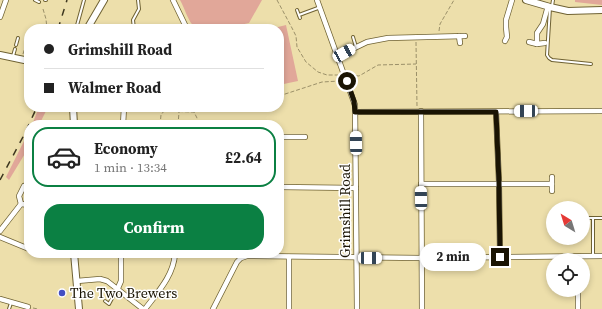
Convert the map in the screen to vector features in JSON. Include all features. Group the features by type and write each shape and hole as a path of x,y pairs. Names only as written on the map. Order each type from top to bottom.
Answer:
{"street":[{"path":"0,17 6,0"},
{"path":"90,24 104,0"},
{"path":"174,0 185,24"},
{"name":"Grimshill Road","path":"317,0 354,101 356,309"},
{"path":"505,41 507,37 506,20 512,0"},
{"path":"526,0 568,11 602,10"},
{"path":"537,44 537,33 543,24 550,7"},
{"path":"459,36 460,43"},
{"path":"338,56 367,42 382,39 465,36"},
{"path":"529,42 537,44 545,43"},
{"path":"0,55 22,59"},
{"path":"419,111 422,309"},
{"path":"355,112 602,111"},
{"path":"496,112 500,257"},
{"path":"284,137 305,137"},
{"path":"552,177 552,191"},
{"path":"421,184 552,184"},
{"path":"21,204 18,196 24,186"},
{"path":"284,187 356,188"},
{"path":"0,231 21,204"},
{"path":"0,237 24,247"},
{"path":"284,257 422,258 602,256"},
{"path":"289,257 289,309"},
{"path":"75,258 79,309"},
{"path":"118,288 121,281 121,258"},
{"path":"77,281 100,279 107,281 144,309 170,274 175,258"},
{"path":"213,309 240,258"},
{"path":"578,297 578,309"},
{"path":"0,299 28,307"}],"lane":[{"path":"35,0 39,2"},
{"path":"77,24 84,0"},
{"path":"133,24 133,20 139,8 138,0"},
{"path":"553,0 550,7 547,55 552,60 591,64"},
{"path":"299,15 320,7"},
{"path":"297,10 300,18"},
{"path":"353,37 356,47"},
{"path":"16,45 18,38"},
{"path":"13,57 15,49"},
{"path":"593,256 593,218 602,218"},
{"path":"105,301 109,304 118,288"},
{"path":"9,309 11,302"}],"path":[{"path":"276,0 296,36 297,47 306,62 318,72 359,76 378,65 416,64"},
{"path":"438,36 440,24 454,0"},
{"path":"43,9 46,24"},
{"path":"416,37 419,111"},
{"path":"22,59 24,52"},
{"path":"284,94 322,82 347,81"},
{"path":"28,307 38,309"}],"shaded area":[{"path":"180,0 262,0 249,23 192,24"},
{"path":"575,0 602,0 602,5 575,2"},
{"path":"286,25 298,81 284,84 284,26"},
{"path":"37,112 46,112 42,120 34,120"},
{"path":"24,141 24,155 9,180 6,177"}],"railway":[{"path":"60,24 67,0"},
{"path":"31,120 35,112"},
{"path":"0,180 24,135"}],"place":[{"name":"The Two Brewers","path":"62,293"}],"route":[{"path":"347,81 354,101 355,112 496,112 500,257"}]}
